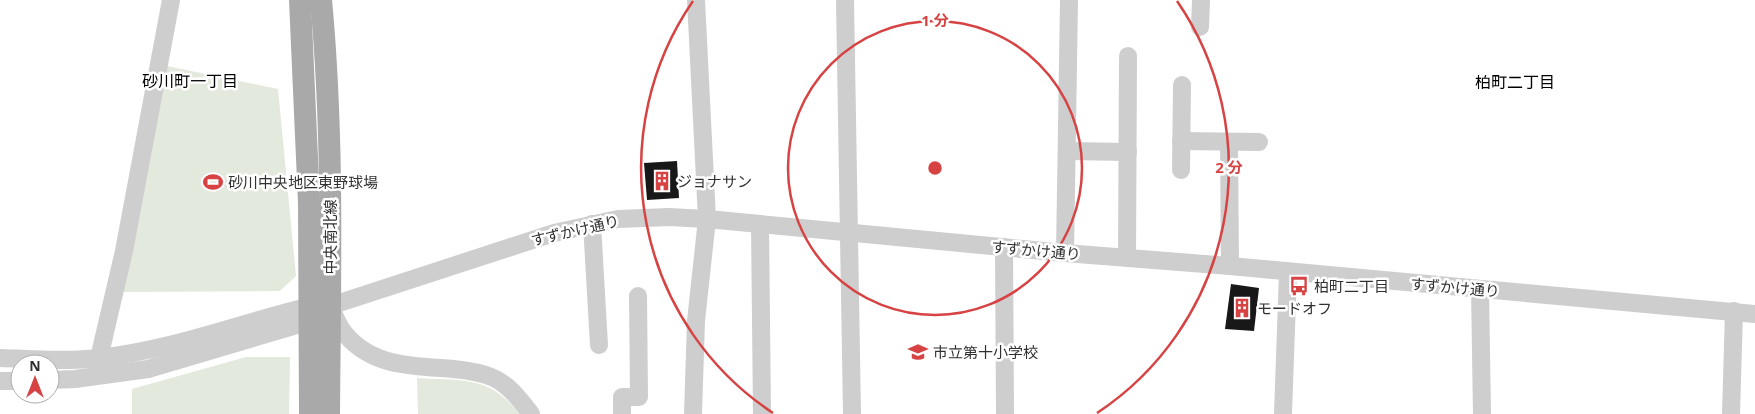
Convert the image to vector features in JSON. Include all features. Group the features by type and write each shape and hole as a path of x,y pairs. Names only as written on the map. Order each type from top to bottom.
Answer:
{"main road":[{"name":"中央南北線","path":"300,0 317,311 329,414"},
{"name":"中央南北線","path":"310,414 330,132 326,49 321,0"}],"street":[{"path":"99,358 125,244 171,0"},
{"path":"693,414 696,321 707,219 696,0"},
{"path":"845,0 852,414"},
{"path":"1065,253 1069,0"},
{"path":"1200,0 1200,27"},
{"path":"1128,56 1128,258"},
{"path":"1181,170 1182,85"},
{"path":"1181,141 1259,142"},
{"path":"1229,142 1230,266"},
{"path":"1068,151 1128,152"},
{"name":"すずかけ通り","path":"317,311 554,233 618,219 643,217 707,219 1065,253 1230,266 1755,314"},
{"path":"592,224 599,345"},
{"path":"760,224 762,414"},
{"path":"1004,247 1005,414"},
{"path":"1283,414 1288,272"},
{"path":"1480,289 1482,414"},
{"path":"622,414 622,397 639,397 638,296"},
{"path":"60,380 148,370 317,311"},
{"path":"0,358 99,358 188,341 274,315 317,311 342,329 354,344 371,356 404,366 471,370 488,375 504,384 518,397 531,414"},
{"path":"1731,414 1734,312"}],"shaded area":[{"name":"砂川中央地区東野球場","path":"162,65 278,89 296,276 280,291 120,292"},
{"path":"246,357 290,357 289,414 132,414 132,389"},
{"path":"417,378 461,380 486,386 509,401 520,414 418,414"}],"building":[{"name":"ジョナサン","path":"677,161 679,198 647,200 644,163"},
{"name":"モードオフ","path":"1231,284 1259,288 1254,331 1225,329"}],"place":[{"name":"ジョナサン","path":"662,181"},
{"name":"砂川中央地区東野球場","path":"213,182"},
{"name":"柏町二丁目","path":"1299,286"},
{"name":"モードオフ","path":"1242,308"},
{"name":"市立第十小学校","path":"918,352"}],"district":[{"name":"砂川町一丁目","path":"190,81"},
{"name":"柏町二丁目","path":"1515,82"}]}
